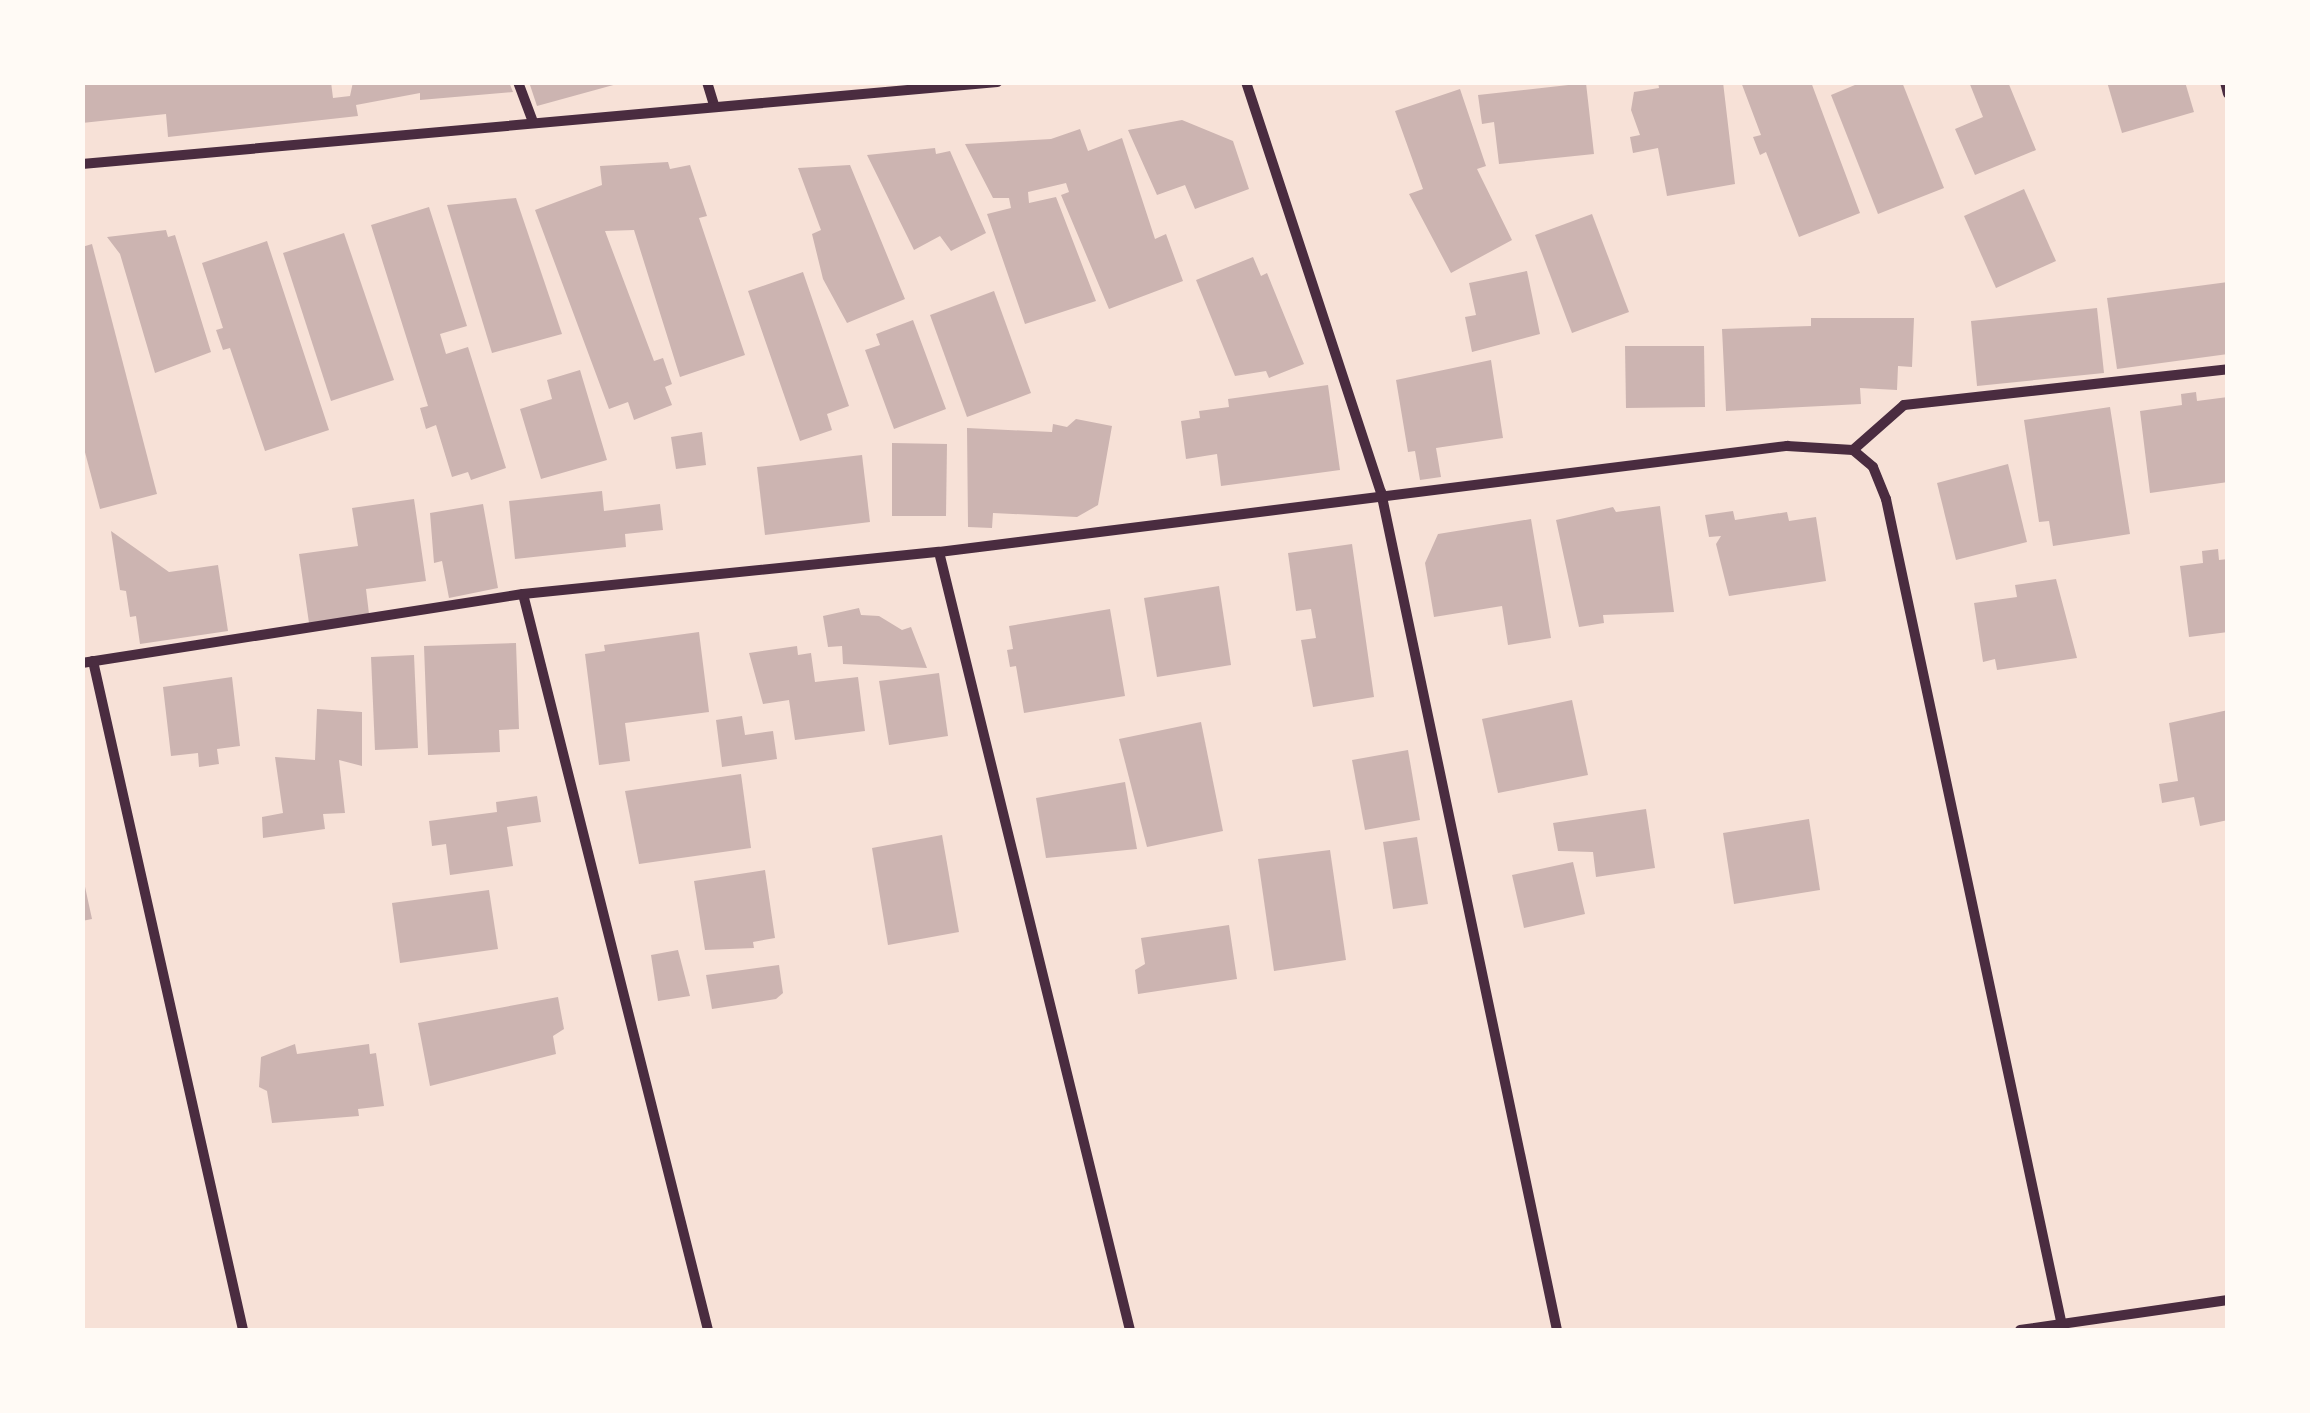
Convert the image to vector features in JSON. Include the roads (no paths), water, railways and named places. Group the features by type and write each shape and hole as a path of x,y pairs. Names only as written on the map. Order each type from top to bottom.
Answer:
{"street":[{"path":"518,82 533,122"},
{"path":"706,82 714,105"},
{"path":"82,164 997,82"},
{"path":"1246,82 1381,492 1558,1330"},
{"path":"2225,82 2228,94"},
{"path":"1853,450 1904,405 2228,369"},
{"path":"242,1330 88,662 523,594 940,552 1381,492 1787,446 1853,450 1873,468 1886,499 2062,1327"},
{"path":"940,552 1130,1330"},
{"path":"523,594 708,1330"},
{"path":"2020,1330 2062,1327 2228,1300"}]}
